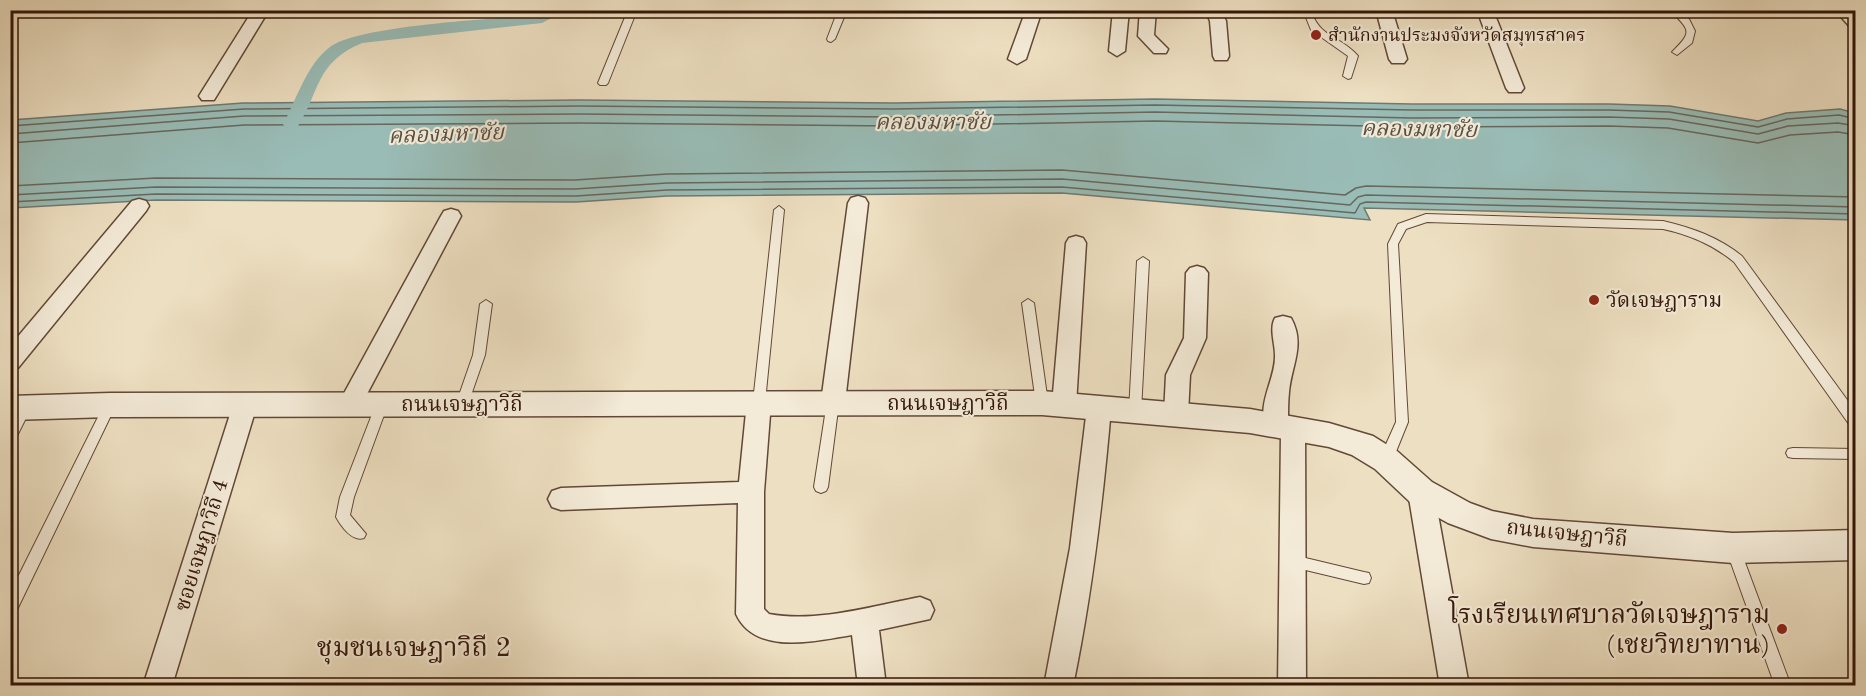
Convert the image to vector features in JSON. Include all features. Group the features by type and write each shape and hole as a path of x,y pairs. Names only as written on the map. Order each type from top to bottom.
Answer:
{"street":[{"path":"208,96 261,10"},
{"path":"1017,59 1034,10"},
{"path":"1117,51 1121,10"},
{"path":"1148,10 1146,36 1160,49"},
{"path":"1213,10 1218,21 1221,56"},
{"path":"1384,10 1398,59"},
{"path":"1485,10 1515,88"},
{"path":"1843,10 1856,24"},
{"path":"833,402 858,203"},
{"path":"10,362 139,207"},
{"path":"350,404 451,216"},
{"path":"1053,404 1076,243"},
{"path":"1176,414 1178,375 1195,338 1197,273"},
{"path":"1283,324 1287,357 1277,390 1285,427 1293,561 1292,686"},
{"path":"759,402 751,492 750,614 761,626 782,630 864,621 920,610"},
{"name":"ถนนเจษฎาวิถี","path":"18,408 110,405 759,402 1053,404 1176,414 1285,427 1329,435 1362,445 1386,460 1421,492 1459,513 1491,525 1533,533 1733,548 1856,545"},
{"name":"ซอยเจษฎาวิถี 4","path":"157,686 245,405"},
{"path":"1058,686 1072,625 1088,528 1099,408"},
{"path":"561,498 751,492"},
{"path":"1421,492 1455,686"},
{"path":"864,621 873,686"}],"lane":[{"path":"603,83 633,10"},
{"path":"831,39 843,10"},
{"path":"1307,10 1310,25 1316,32 1341,44 1353,56 1348,76"},
{"path":"1674,10 1690,27 1692,37 1689,43 1677,52"},
{"path":"759,402 779,210"},
{"path":"1386,460 1402,422 1393,244 1402,227 1426,218 1663,225 1694,231 1718,241 1745,268 1856,423"},
{"path":"1135,411 1143,261"},
{"path":"1028,303 1053,404"},
{"path":"462,404 479,355 486,304"},
{"path":"821,487 833,402"},
{"path":"359,534 344,518 347,497 381,404"},
{"path":"10,609 110,405"},
{"path":"10,436 18,408"},
{"path":"1793,453 1856,454"},
{"path":"1733,548 1783,686"},
{"path":"1293,561 1364,578"}],"water":[{"name":"คลองมหาชัย","path":"1155,99 1670,106 1758,121 1786,113 1840,109 1855,113 1855,220 1364,208 1370,220 1062,193 667,196 576,202 156,200 11,208 11,120 243,103 579,100 894,103"}],"waterway":[{"path":"291,125 322,63 336,49 359,39 460,26 542,19 560,10"}],"place":[{"name":"สำนักงานประมงจังหวัดสมุทรสาคร","path":"1316,35"},
{"name":"วัดเจษฎาราม","path":"1594,300"},
{"name":"โรงเรียนเทศบาลวัดเจษฎาราม (เชยวิทยาทาน)","path":"1782,629"}],"district":[{"name":"ชุมชนเจษฎาวิถี 2","path":"414,647"}]}
